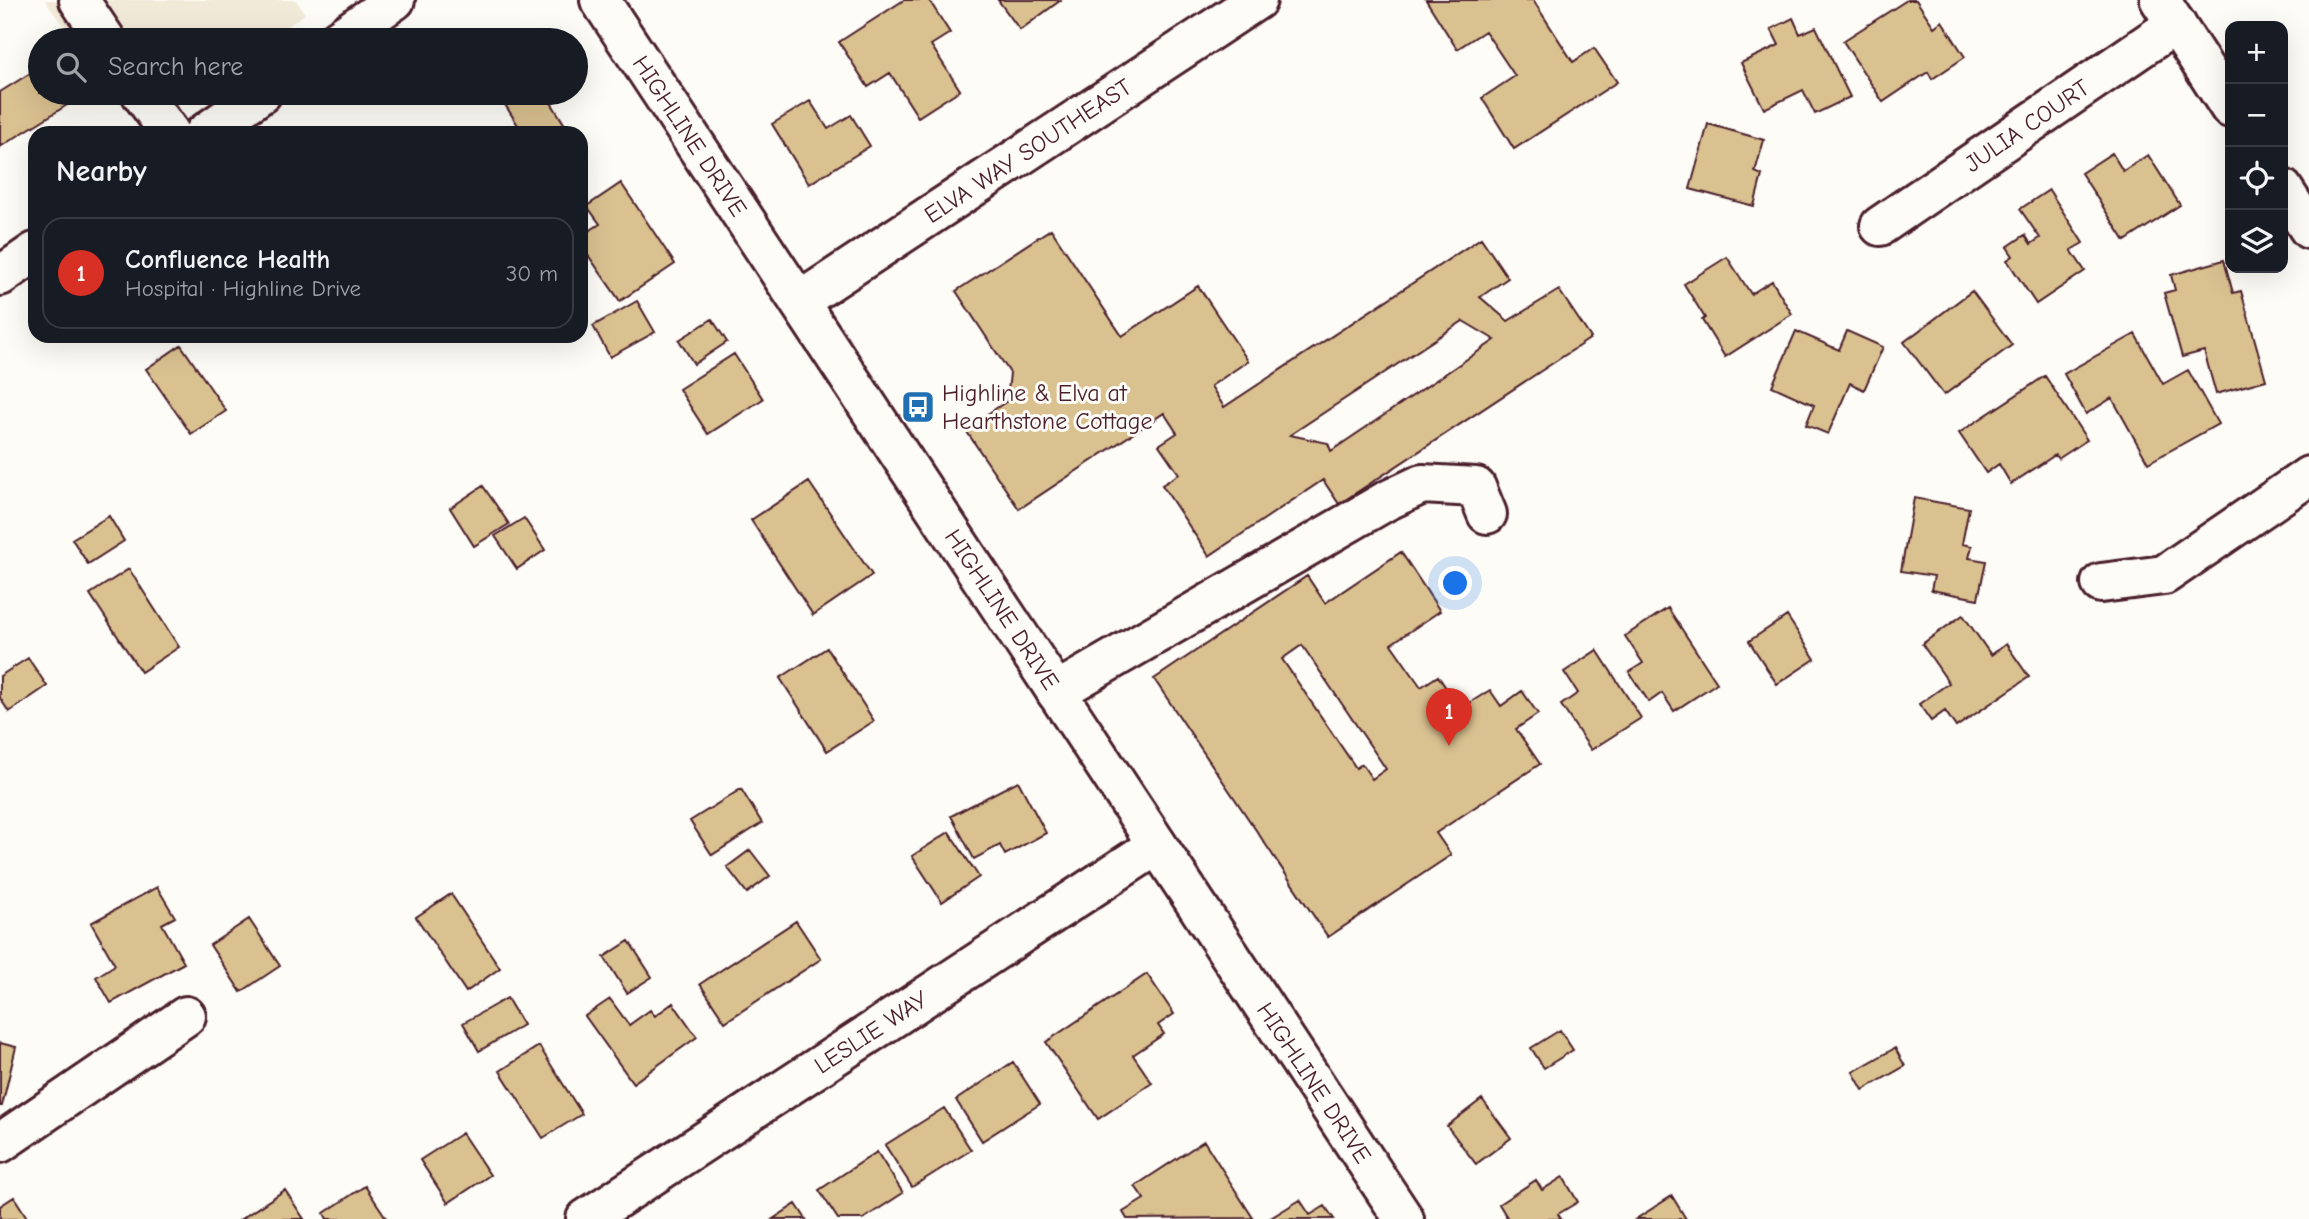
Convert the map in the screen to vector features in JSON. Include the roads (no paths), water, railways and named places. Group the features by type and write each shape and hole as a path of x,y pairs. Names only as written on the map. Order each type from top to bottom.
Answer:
{"street":[{"path":"79,0 98,28"},
{"path":"354,28 395,0"},
{"name":"HIGHLINE DRIVE","path":"600,0 1404,1219"},
{"name":"ELVA WAY SOUTHEAST","path":"800,301 1257,0"},
{"path":"2168,12 2225,100"},
{"name":"JULIA COURT","path":"1880,226 2168,12"},
{"path":"150,105 165,126"},
{"path":"215,126 245,105"},
{"path":"2288,197 2309,229"},
{"path":"0,276 28,256"},
{"path":"2101,583 2164,575 2309,476"},
{"path":"1056,692 1386,501 1422,484 1476,487 1487,514"},
{"name":"LESLIE WAY","path":"586,1219 1157,845"},
{"path":"0,1143 186,1016"}],"place":[{"name":"Highline & Elva at Hearthstone Cottage","path":"918,407"},
{"name":"Confluence Health","path":"1449,746"}]}
